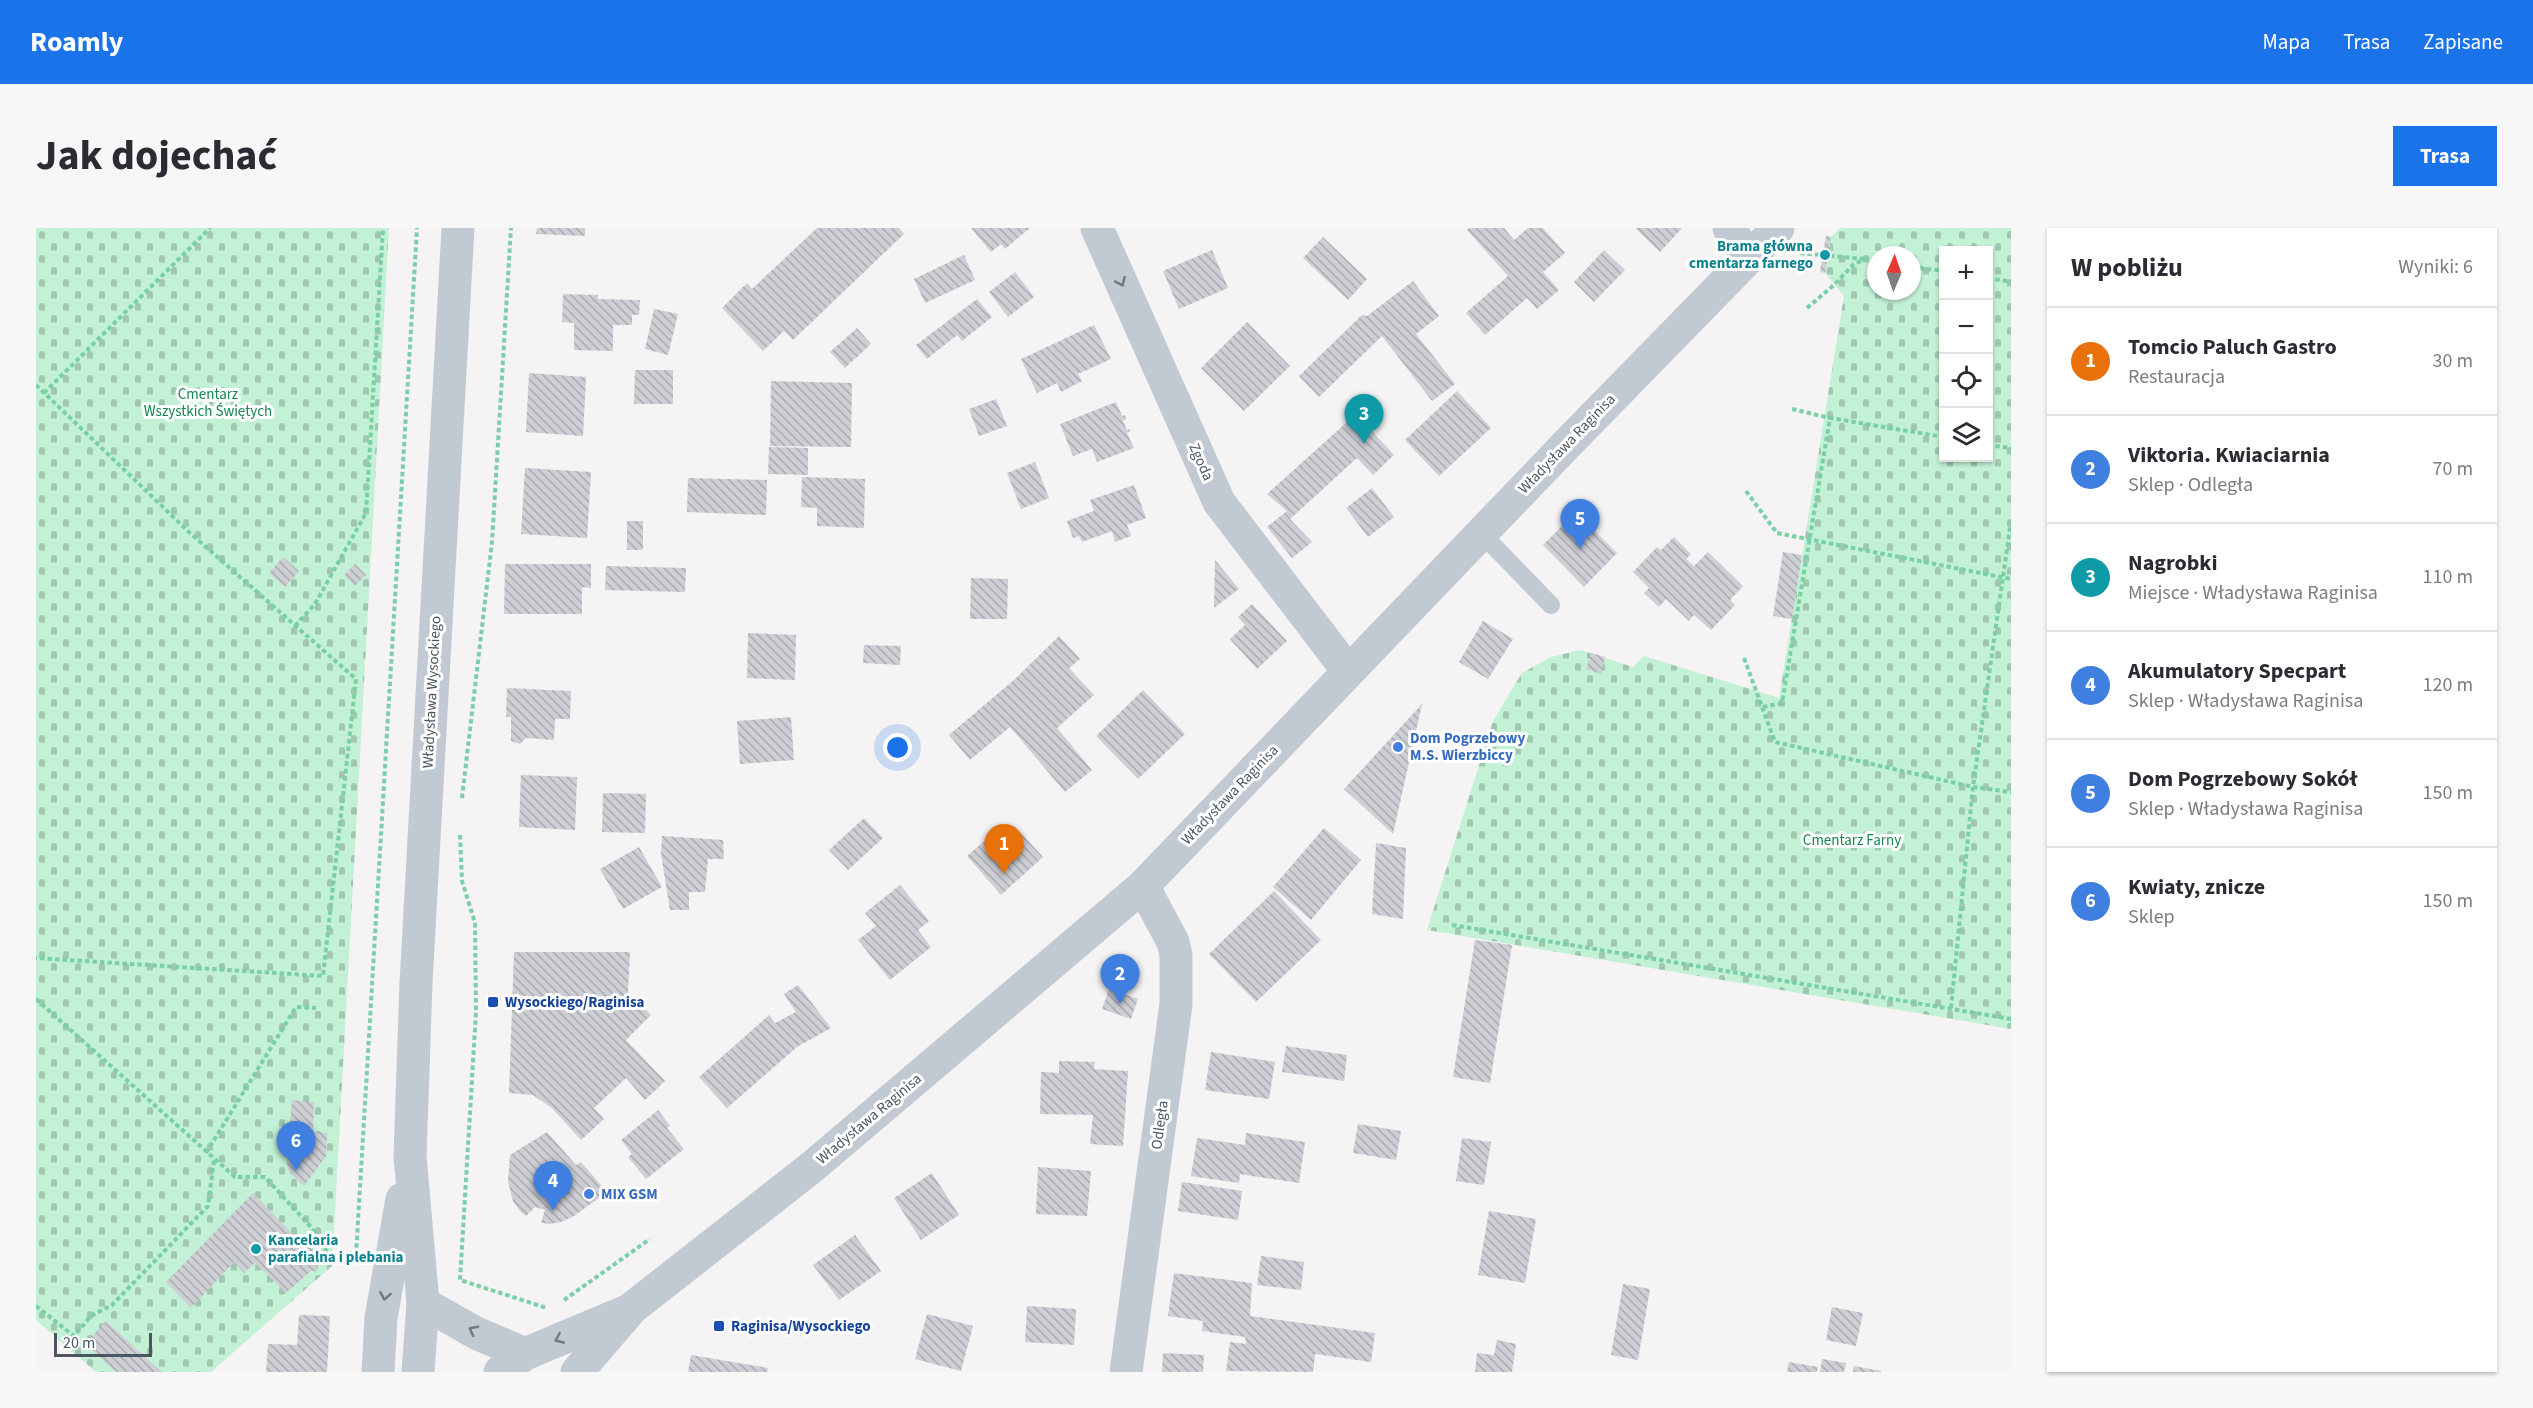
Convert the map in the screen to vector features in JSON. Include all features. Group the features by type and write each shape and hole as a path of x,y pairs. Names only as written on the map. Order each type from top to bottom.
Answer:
{"street":[{"name":"Władysława Wysockiego","path":"418,1372 423,1303 410,1156 416,983 459,228"},
{"name":"Zgoda","path":"1097,228 1219,502 1348,671"},
{"path":"1729,228 1749,258"},
{"name":"Władysława Raginisa","path":"577,1372 633,1308 813,1167 1143,886 1481,533 1749,258 1787,240"},
{"name":"Odległa","path":"1126,1372 1176,1004 1176,955 1171,936 1143,886"},
{"name":"Władysława Wysockiego","path":"378,1372 381,1318 410,1156"},
{"path":"423,1303 476,1333 512,1363"},
{"name":"Władysława Raginisa","path":"512,1363 633,1308"}],"lane":[{"path":"1481,533 1551,605"}],"path":[{"path":"44,393 210,228"},
{"path":"295,626 315,604 366,513 383,228"},
{"path":"36,999 235,1178 265,1177 311,1227 332,1260 356,1260 417,228"},
{"path":"462,800 492,542 511,228"},
{"path":"1787,240 1865,259"},
{"path":"1807,308 1854,264 1865,259"},
{"path":"1921,268 1939,270"},
{"path":"1993,279 2011,282"},
{"path":"36,385 190,533 356,679 324,976 36,958"},
{"path":"1792,409 1830,418 1939,436"},
{"path":"1763,707 1782,703 1830,418"},
{"path":"1993,446 2011,448"},
{"path":"1746,491 1777,533 2011,579"},
{"path":"1951,1008 1973,787 2001,578 2011,521"},
{"path":"1744,658 1775,742 1973,787 2011,792"},
{"path":"459,824 462,881 475,923 476,990 460,1280 550,1309"},
{"path":"1452,925 2011,1019"},
{"path":"206,1153 296,1007 316,1008"},
{"path":"36,1306 74,1336 92,1316 112,1305 208,1206 214,1160"},
{"path":"560,1302 650,1239"}],"green space":[{"name":"Cmentarz Wszystkich Świętych","path":"36,228 389,228 332,1266 211,1372 96,1372 36,1320"},
{"name":"Cmentarz Farny","path":"1840,228 2011,228 2011,1029 1427,930 1493,721 1522,673 1551,657 1580,650 1633,667 1644,656 1779,698 1844,296 1825,273 1831,237"}],"building":[{"path":"537,228 585,228 585,236 536,234"},
{"path":"817,228 899,228 904,234 793,340 784,331 763,351 722,308 747,283 752,289"},
{"path":"971,228 1030,228 1005,249 1001,244 991,252"},
{"path":"1469,228 1504,228 1514,240 1528,228 1543,228 1565,253 1543,272 1559,290 1537,309 1527,298 1485,335 1466,313 1508,276 1467,230"},
{"path":"1635,228 1682,228 1660,252"},
{"name":"Brama główna cmentarza farnego","path":"1826,236 1831,237 1825,273 1820,272"},
{"path":"1323,237 1367,279 1348,300 1303,258"},
{"path":"1212,250 1228,288 1179,309 1163,271"},
{"path":"1604,250 1625,270 1594,302 1574,282"},
{"path":"964,255 975,280 925,303 914,279"},
{"path":"1015,272 1034,297 1008,317 989,292"},
{"path":"1413,281 1439,316 1416,334 1455,384 1432,401 1382,336 1319,397 1299,376 1362,315 1367,316"},
{"path":"563,294 598,295 598,299 640,300 639,315 632,315 632,325 613,325 613,351 574,350 574,323 562,322"},
{"path":"977,299 992,317 962,341 957,335 927,359 916,345"},
{"path":"654,309 678,314 668,355 645,349"},
{"path":"1247,322 1290,366 1244,411 1201,368"},
{"path":"1094,325 1111,359 1078,374 1082,381 1061,392 1057,383 1037,393 1021,359"},
{"path":"857,328 871,344 845,368 830,352"},
{"path":"635,370 673,370 673,404 634,404"},
{"path":"529,373 586,377 583,436 526,432"},
{"path":"771,381 852,383 851,447 770,446"},
{"path":"1457,391 1491,428 1439,476 1405,440"},
{"path":"996,399 1007,426 979,436 969,409"},
{"path":"1116,402 1122,416 1125,415 1126,419 1123,421 1127,430 1129,429 1130,432 1127,433 1134,448 1097,462 1092,449 1073,456 1060,424"},
{"path":"1356,414 1394,455 1373,475 1357,458 1290,519 1312,542 1292,558 1267,527 1287,511 1267,494"},
{"path":"769,447 808,448 808,475 768,474"},
{"path":"1035,462 1049,498 1021,509 1007,473"},
{"path":"525,468 591,472 587,538 521,534"},
{"path":"802,477 865,479 864,528 817,526 817,508 801,507"},
{"path":"688,478 767,480 766,515 687,512"},
{"path":"1134,485 1146,518 1127,525 1131,536 1115,542 1112,531 1082,542 1079,536 1073,538 1067,521 1094,511 1090,500"},
{"path":"1372,488 1394,517 1368,537 1346,508"},
{"path":"1576,512 1617,553 1584,587 1543,545"},
{"path":"627,521 643,521 643,550 627,550"},
{"path":"1674,537 1691,554 1686,559 1694,566 1708,552 1743,586 1730,600 1735,605 1711,630 1694,615 1689,621 1666,599 1659,607 1644,593 1649,588 1633,572 1657,547 1661,550"},
{"path":"1783,552 1802,555 1792,619 1773,616"},
{"path":"283,557 299,571 285,587 269,573"},
{"path":"1215,560 1239,589 1214,608"},
{"path":"355,564 366,575 355,586 344,575"},
{"path":"505,564 591,564 591,588 582,587 582,614 504,614"},
{"path":"606,566 686,568 685,592 605,590"},
{"path":"971,578 1008,579 1007,619 970,619"},
{"path":"1252,604 1287,641 1257,669 1230,639 1245,625 1238,617"},
{"path":"1483,621 1513,639 1488,679 1459,662"},
{"path":"748,633 796,635 795,680 747,678"},
{"path":"1059,636 1080,659 1069,668 1094,695 1057,728 1092,770 1065,792 1010,727 970,760 949,735 1015,679"},
{"path":"864,645 901,646 900,665 863,663"},
{"path":"1591,653 1605,657 1601,674 1586,669"},
{"path":"507,688 571,691 570,719 555,719 554,740 526,738 520,744 511,741 511,717 506,717"},
{"path":"1143,690 1185,734 1138,779 1096,736"},
{"name":"Dom Pogrzebowy M.S. Wierzbiccy","path":"1422,704 1393,834 1344,789"},
{"path":"791,717 794,760 740,764 737,721"},
{"path":"521,775 577,777 575,830 519,827"},
{"path":"603,793 646,794 645,833 602,832"},
{"path":"864,818 883,838 848,870 829,850"},
{"path":"1324,828 1361,860 1311,920 1273,887"},
{"path":"997,830 1009,843 1021,833 1043,857 1001,895 967,856"},
{"path":"662,836 723,840 724,859 708,859 705,892 689,892 689,910 670,910 661,854"},
{"path":"1376,843 1406,848 1403,919 1372,914"},
{"path":"639,847 662,887 623,909 600,869"},
{"path":"900,885 929,921 918,930 931,947 890,980 858,940 876,926 865,913"},
{"path":"1274,891 1321,940 1256,1002 1209,954"},
{"path":"1475,940 1512,945 1490,1083 1453,1077"},
{"path":"514,952 630,952 628,992 651,1015 626,1040 665,1081 645,1100 626,1078 594,1108 604,1119 581,1140 552,1108 533,1095 509,1093"},
{"path":"798,985 831,1028 797,1047 727,1108 699,1077 769,1015 775,1023 796,1012 784,994"},
{"path":"1109,989 1138,999 1131,1019 1102,1009"},
{"path":"1286,1046 1347,1055 1344,1081 1282,1072"},
{"path":"1211,1052 1275,1062 1269,1099 1205,1090"},
{"path":"1059,1061 1095,1062 1094,1069 1128,1071 1123,1146 1090,1144 1093,1115 1040,1114 1041,1072 1059,1073"},
{"path":"292,1100 314,1102 313,1132 327,1133 326,1156 304,1186 290,1173 287,1164"},
{"path":"658,1110 670,1126 667,1128 684,1149 646,1179 628,1157 632,1154 621,1140"},
{"path":"1358,1124 1401,1131 1396,1160 1353,1153"},
{"path":"547,1132 576,1165 581,1162 607,1192 574,1216 550,1224 541,1223 545,1210 535,1207 526,1216 520,1211 513,1201 508,1182 510,1155"},
{"path":"1246,1133 1305,1142 1299,1183 1240,1174 1239,1183 1191,1176 1197,1138 1245,1145"},
{"path":"1462,1138 1491,1142 1484,1185 1456,1181"},
{"path":"1038,1167 1091,1171 1087,1216 1036,1214"},
{"path":"932,1173 959,1215 921,1240 894,1198"},
{"path":"1182,1182 1242,1191 1238,1220 1178,1211"},
{"name":"Kancelaria parafialna i plebania","path":"253,1193 301,1243 305,1240 319,1256 318,1268 315,1272 312,1270 286,1293 255,1263 244,1273 234,1262 191,1308 166,1282"},
{"path":"1489,1211 1536,1219 1525,1283 1478,1275"},
{"path":"855,1235 881,1271 839,1300 813,1265"},
{"path":"1261,1256 1304,1262 1301,1290 1257,1285"},
{"path":"1174,1273 1252,1283 1250,1316 1375,1333 1371,1362 1315,1354 1313,1372 1226,1371 1230,1342 1246,1344 1245,1337 1202,1331 1203,1321 1168,1316"},
{"path":"1623,1284 1650,1289 1638,1360 1611,1355"},
{"path":"1027,1306 1076,1309 1074,1345 1025,1342"},
{"path":"1832,1307 1863,1313 1856,1346 1826,1340"},
{"path":"927,1314 973,1326 961,1371 915,1359"},
{"path":"299,1315 330,1316 327,1372 266,1372 268,1344 297,1345"},
{"path":"106,1321 162,1372 116,1372 85,1344"},
{"path":"1497,1340 1516,1344 1512,1372 1475,1372 1477,1353 1494,1355"},
{"path":"1163,1353 1204,1355 1203,1372 1162,1372"},
{"path":"691,1355 768,1368 767,1372 688,1372"},
{"path":"1822,1359 1846,1363 1844,1372 1820,1372"},
{"path":"1789,1362 1818,1367 1817,1372 1787,1372"},
{"path":"1854,1366 1881,1371 1881,1372 1853,1372"}],"place":[{"name":"Brama główna cmentarza farnego","path":"1825,255"},
{"name":"Nagrobki","path":"1364,444"},
{"name":"Dom Pogrzebowy Sokół","path":"1580,549"},
{"name":"Dom Pogrzebowy M.S. Wierzbiccy","path":"1398,747"},
{"name":"Tomcio Paluch Gastro","path":"1004,874"},
{"name":"Wysockiego/Raginisa","path":"493,1002"},
{"name":"Viktoria. Kwiaciarnia","path":"1120,1004"},
{"name":"Kwiaty, znicze","path":"296,1171"},
{"name":"MIX GSM","path":"589,1194"},
{"name":"Akumulatory Specpart","path":"553,1211"},
{"name":"Kancelaria parafialna i plebania","path":"256,1249"},
{"name":"Raginisa/Wysockiego","path":"719,1326"}]}
